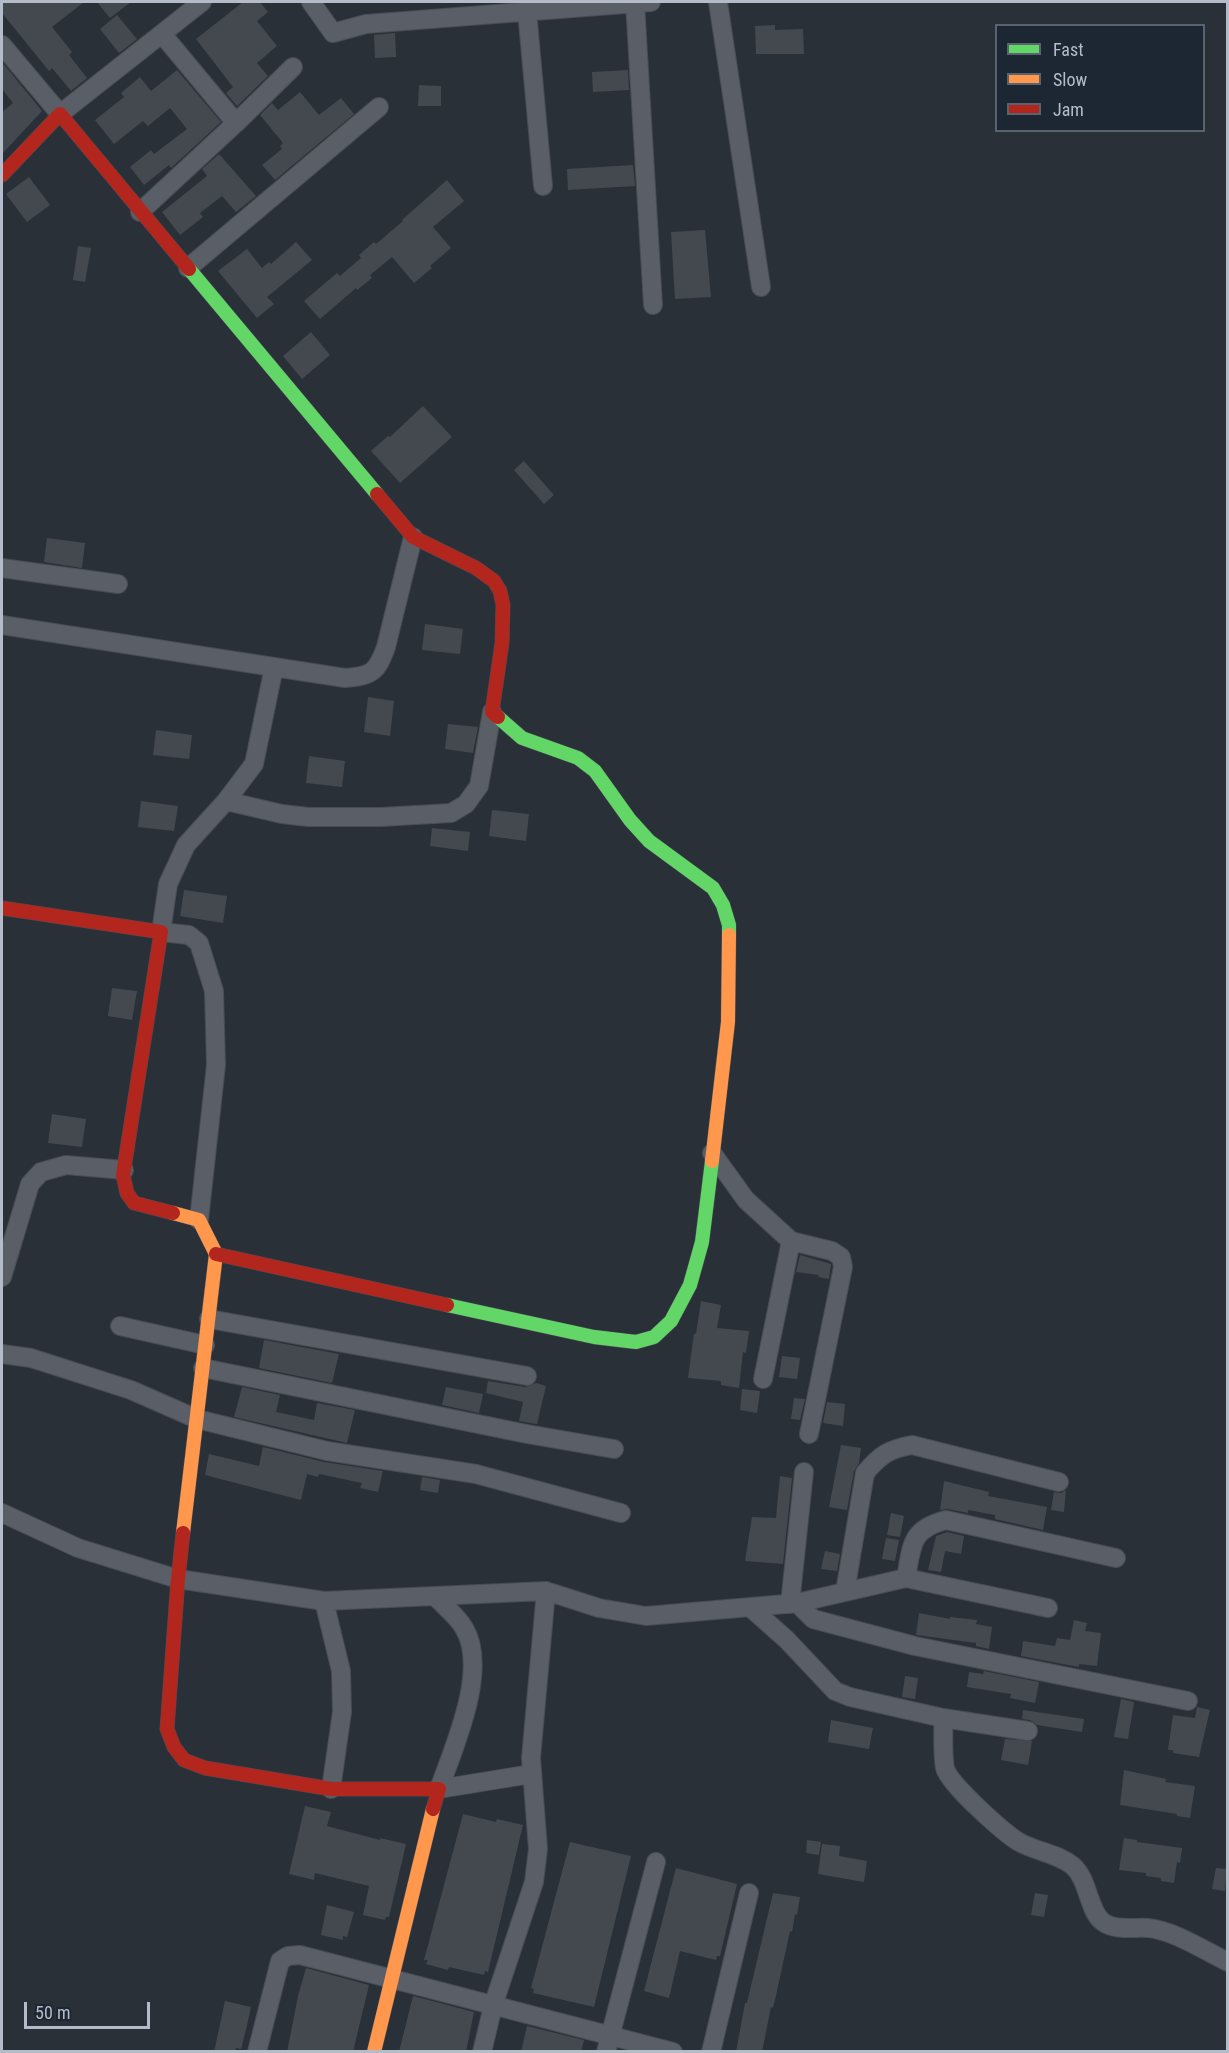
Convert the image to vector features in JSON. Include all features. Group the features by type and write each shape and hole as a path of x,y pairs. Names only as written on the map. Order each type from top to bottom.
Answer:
{"street":[{"path":"2,175 60,114 202,2"},
{"path":"311,2 333,33 366,24 643,2 653,305"},
{"path":"718,2 761,287"},
{"path":"527,11 543,186"},
{"path":"162,34 236,123"},
{"path":"2,45 413,537 453,554 496,582 502,600 505,622 479,786 466,804 451,813 381,817 308,817 282,814 226,801"},
{"path":"140,212 293,67"},
{"path":"188,268 379,107"},
{"path":"2,625 345,678 357,677 374,671 380,664 413,537"},
{"path":"2,567 118,584"},
{"path":"199,1220 134,1203 127,1193 124,1170 168,884 186,845 226,801 254,764 274,667"},
{"path":"216,1254 594,1337 636,1342 654,1336 671,1321 690,1285 702,1242 728,1022 729,925 723,905 713,888 649,841 630,820 595,771 578,758 522,738 492,712"},
{"path":"2,908 189,935 199,943 214,991 216,1065 199,1220 216,1254 178,1580 167,1729 174,1747 184,1760 205,1768 332,1789 439,1789 531,1774"},
{"path":"712,1152 746,1200 791,1241 832,1251 841,1257 843,1267 809,1434"},
{"path":"2,1277 30,1184 41,1172 66,1165 124,1170"},
{"path":"763,1379 791,1241"},
{"path":"209,1318 527,1376"},
{"path":"120,1326 206,1345"},
{"path":"2,1354 31,1358 131,1390 197,1419 327,1450 476,1474 621,1513"},
{"path":"203,1368 527,1434 614,1449"},
{"path":"844,1592 865,1473 878,1458 897,1448 912,1445 1059,1482"},
{"path":"794,1604 804,1472"},
{"path":"2,1513 78,1548 178,1580 324,1601 546,1591 599,1608 646,1616 794,1604 906,1578 1048,1608"},
{"path":"906,1578 913,1541 922,1529 946,1520 1116,1558"},
{"path":"482,2052 493,2006 534,1881 538,1849 531,1758 546,1591"},
{"path":"374,2052 425,1836 459,1732 471,1684 473,1655 464,1628 436,1597"},
{"path":"324,1601 342,1671 342,1712 332,1789"},
{"path":"794,1604 813,1619 915,1646 1188,1701"},
{"path":"751,1608 787,1640 835,1691 850,1697 943,1718 1028,1731"},
{"path":"943,1718 945,1770 962,1791 1007,1833 1021,1843 1058,1856 1075,1868 1103,1922 1117,1927 1150,1928 1165,1932 1227,1962"},
{"path":"609,2044 656,1862"},
{"path":"711,2052 750,1893"},
{"path":"257,2052 280,1961 288,1956 300,1955 493,2006 609,2044 673,2052"}],"building":[{"path":"2,2 84,2 52,27 72,52 69,55 87,78 71,91 52,68 49,71 2,13"},
{"path":"97,2 131,2 110,18"},
{"path":"243,2 260,2 268,12 257,21 277,46 257,63 268,76 237,106 226,93 233,87 196,39"},
{"path":"117,15 137,39 119,53 100,29"},
{"path":"775,25 775,30 803,29 804,54 756,54 755,26"},
{"path":"395,33 396,57 375,58 374,35"},
{"path":"2,62 42,111 2,154 2,112 13,103 2,89"},
{"path":"177,70 221,122 171,168 169,165 144,185 130,167 151,150 154,154 187,129 170,108 148,126 143,121 114,144 95,120 124,97 121,93 140,77 151,91"},
{"path":"628,70 629,90 593,92 592,72"},
{"path":"419,85 441,86 441,106 418,106"},
{"path":"300,92 319,115 341,98 354,114 275,180 262,165 282,149 280,146 283,143 260,115 272,103 278,110"},
{"path":"219,154 256,196 236,212 222,196 200,213 203,217 180,235 162,212 207,176 202,169"},
{"path":"633,165 635,186 568,190 567,169"},
{"path":"29,177 50,205 27,222 6,194"},
{"path":"447,180 464,201 433,227 451,248 414,283 392,257 370,275 372,278 357,290 356,288 320,319 304,301 337,273 340,276 361,258 359,255 403,221"},
{"path":"705,230 711,297 675,299 671,232"},
{"path":"296,242 312,260 267,297 274,304 257,318 218,271 247,249 262,268 269,262 271,264"},
{"path":"78,246 91,248 85,282 73,280"},
{"path":"311,332 330,355 302,379 283,356"},
{"path":"423,406 452,437 400,483 371,451 388,436 390,437"},
{"path":"524,461 554,495 544,504 514,470"},
{"path":"47,538 85,543 82,568 44,562"},
{"path":"425,624 463,629 460,654 422,650"},
{"path":"368,697 394,701 390,736 364,732"},
{"path":"448,724 478,727 473,753 445,749"},
{"path":"156,730 192,735 189,759 153,755"},
{"path":"309,756 345,761 342,787 306,783"},
{"path":"141,801 178,806 174,831 138,827"},
{"path":"492,810 529,814 526,841 489,836"},
{"path":"432,828 470,832 468,851 430,846"},
{"path":"184,890 227,896 223,923 180,916"},
{"path":"112,988 137,991 132,1020 108,1016"},
{"path":"52,1114 86,1119 82,1147 48,1143"},
{"path":"800,1255 831,1264 829,1279 818,1277 819,1275 796,1272"},
{"path":"701,1301 721,1305 717,1328 749,1331 746,1353 743,1352 739,1388 721,1385 721,1381 688,1378"},
{"path":"264,1340 339,1354 332,1383 259,1368"},
{"path":"782,1356 800,1358 797,1379 779,1377"},
{"path":"488,1381 525,1387 536,1383 546,1386 537,1424 519,1421 523,1402 486,1393"},
{"path":"242,1387 280,1395 276,1412 314,1420 317,1403 355,1410 347,1443 234,1417"},
{"path":"446,1387 483,1394 479,1413 442,1405"},
{"path":"742,1389 760,1391 757,1413 740,1410"},
{"path":"794,1398 805,1399 800,1420 791,1419"},
{"path":"827,1402 845,1404 843,1426 823,1423"},
{"path":"841,1445 861,1448 847,1510 829,1507"},
{"path":"263,1447 324,1462 383,1471 378,1492 360,1488 362,1483 319,1474 318,1477 307,1474 301,1500 205,1475 209,1454 259,1466"},
{"path":"780,1476 792,1478 783,1564 745,1561 752,1517 776,1518"},
{"path":"422,1477 440,1480 438,1493 420,1490"},
{"path":"944,1481 989,1492 988,1496 1047,1507 1043,1530 995,1519 995,1515 968,1510 968,1513 948,1509 940,1510"},
{"path":"1066,1490 1064,1512 1051,1510 1054,1492 1061,1493"},
{"path":"891,1513 904,1516 900,1537 887,1535"},
{"path":"947,1532 964,1536 961,1554 945,1551 941,1572 928,1570 936,1536"},
{"path":"886,1538 899,1540 895,1561 882,1559"},
{"path":"825,1551 840,1554 837,1571 821,1569"},
{"path":"919,1613 950,1619 950,1617 977,1620 976,1624 992,1627 989,1649 976,1646 976,1643 916,1635"},
{"path":"1074,1620 1087,1623 1085,1631 1101,1633 1097,1666 1079,1664 1079,1667 1021,1656 1023,1641 1055,1646 1057,1638 1070,1640"},
{"path":"984,1671 1039,1682 1035,1703 1010,1698 1011,1694 967,1687 969,1672 983,1674"},
{"path":"905,1676 918,1678 915,1699 902,1697"},
{"path":"1121,1699 1134,1702 1128,1739 1114,1737"},
{"path":"1197,1707 1210,1710 1199,1757 1173,1753 1173,1750 1168,1750 1173,1715 1195,1718"},
{"path":"1023,1710 1084,1719 1082,1732 1037,1725 1030,1720 1022,1719"},
{"path":"831,1720 873,1728 869,1749 828,1742"},
{"path":"1005,1739 1032,1741 1028,1765 1001,1760"},
{"path":"1124,1770 1166,1779 1165,1782 1195,1786 1190,1818 1120,1805"},
{"path":"305,1806 331,1812 327,1826 380,1840 380,1838 406,1844 389,1917 385,1920 363,1915 369,1886 315,1873 314,1880 289,1874"},
{"path":"463,1814 496,1822 497,1819 523,1825 488,1972 485,1971 484,1975 449,1967 448,1970 426,1964 428,1960 424,1960"},
{"path":"1124,1838 1182,1848 1174,1883 1146,1876 1146,1873 1119,1870"},
{"path":"807,1840 821,1842 819,1855 806,1853"},
{"path":"570,1842 631,1856 594,2007 533,1993 534,1989 531,1988"},
{"path":"822,1844 840,1846 839,1856 867,1861 864,1882 818,1874"},
{"path":"676,1868 737,1884 720,1956 717,1956 716,1960 680,1951 669,1998 644,1991"},
{"path":"1216,1868 1227,1869 1225,1891 1212,1889"},
{"path":"773,1893 800,1897 797,1915 795,1914 792,1932 790,1931 762,2052 736,2052 745,2003 747,2003"},
{"path":"1035,1893 1048,1895 1044,1917 1031,1915"},
{"path":"327,1905 354,1912 347,1937 343,1936 343,1940 321,1935"},
{"path":"306,1968 369,1985 353,2052 287,2052"},
{"path":"413,1996 474,2012 466,2052 399,2052"},
{"path":"225,2001 251,2007 248,2021 241,2049 236,2048 235,2052 214,2052"},
{"path":"527,2026 584,2040 581,2052 521,2052"}],"traffic: fast":[{"path":"189,269 377,494"},
{"path":"498,717 522,738 578,758 595,771 630,820 649,841 713,888 723,905 729,925 729,935"},
{"path":"447,1305 594,1337 636,1342 654,1337 671,1321 690,1285 702,1242 712,1161"}],"traffic: slow":[{"path":"712,1161 728,1022 729,935"},
{"path":"173,1213 199,1220 216,1254 183,1533"},
{"path":"374,2052 433,1809"}],"traffic: jam":[{"path":"2,175 60,114 189,269"},
{"path":"377,494 413,537 476,568 494,581 500,591 503,605 502,643 492,712 498,717"},
{"path":"2,908 161,932 123,1175 127,1193 134,1203 173,1213"},
{"path":"216,1254 447,1305"},
{"path":"183,1533 167,1729 174,1747 184,1760 205,1768 331,1789 439,1789 433,1809"}]}
